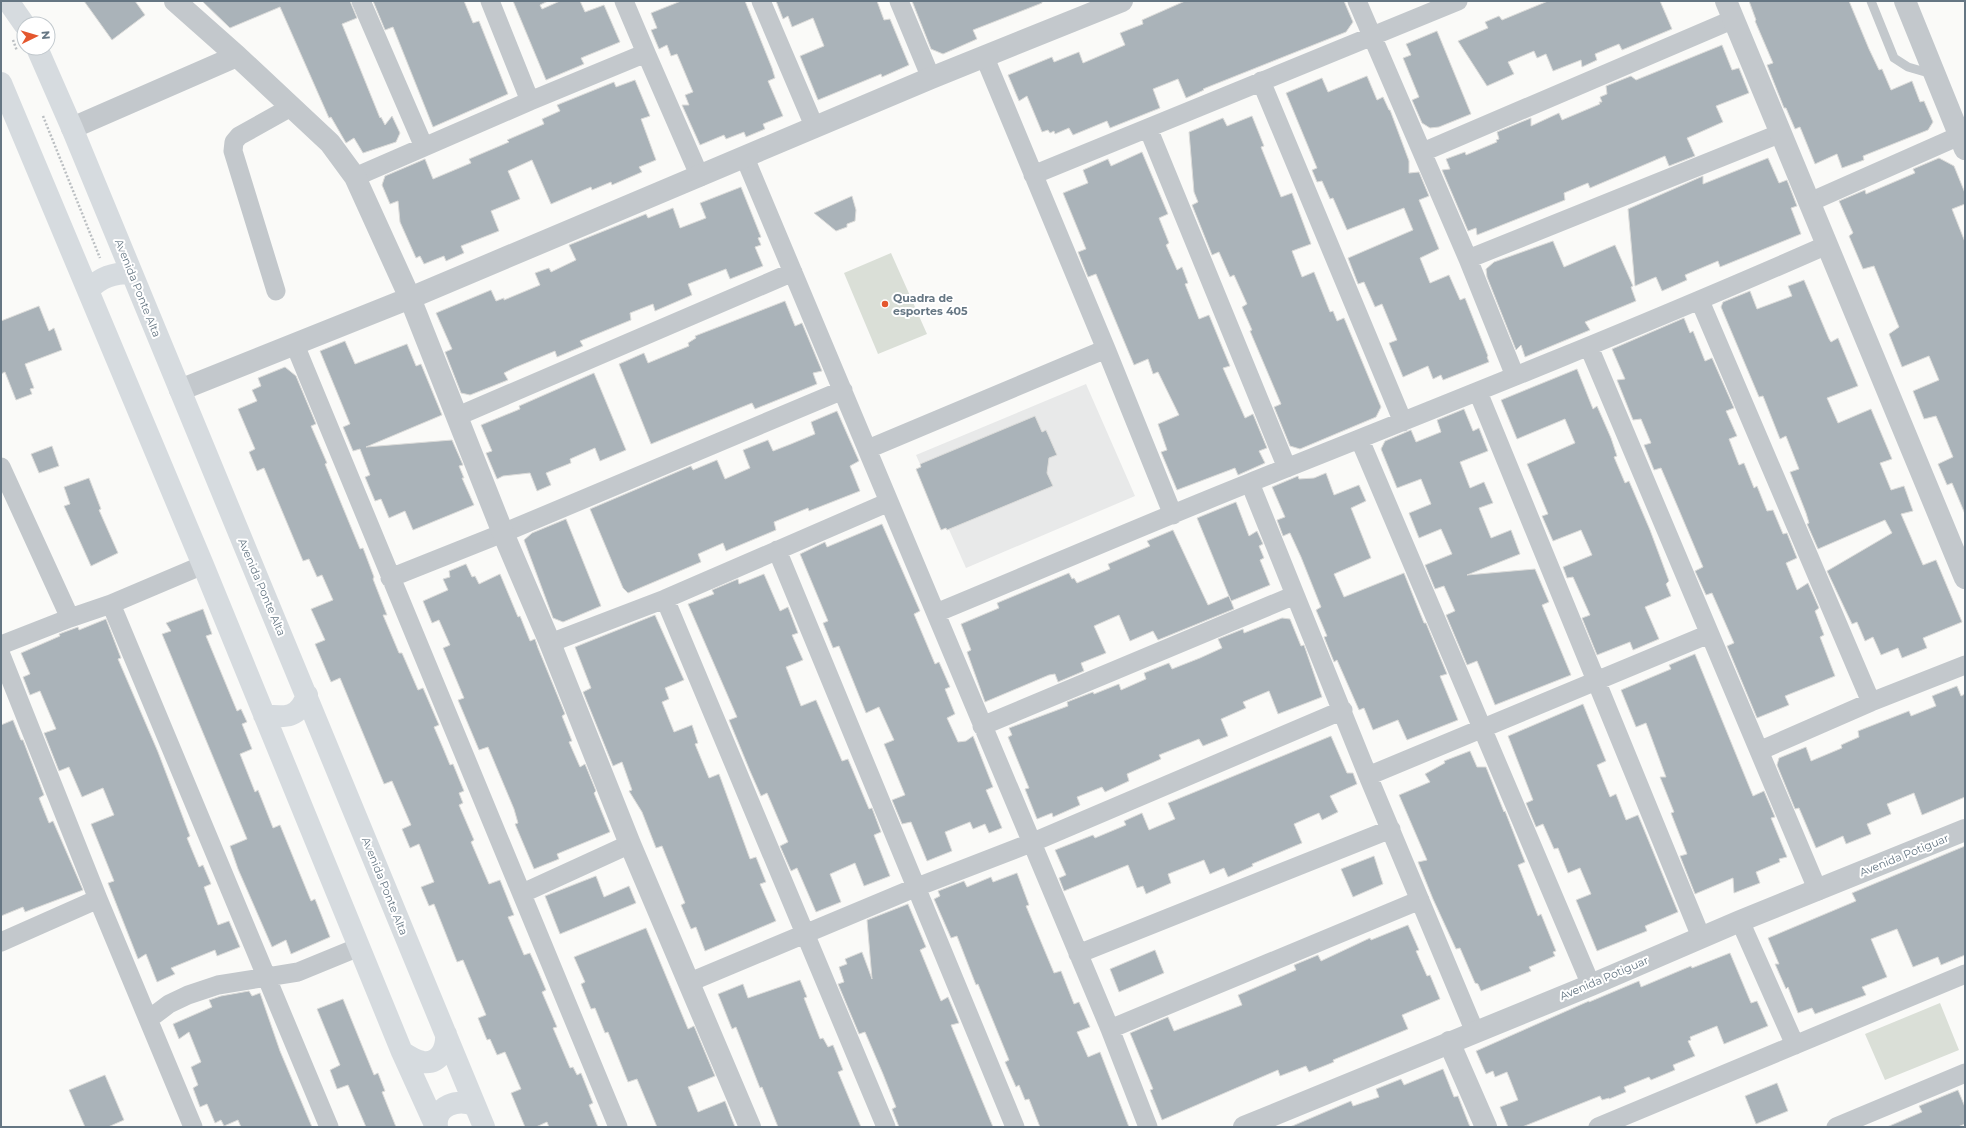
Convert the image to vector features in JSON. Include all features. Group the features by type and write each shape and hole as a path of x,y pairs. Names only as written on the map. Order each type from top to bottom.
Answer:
{"main road":[{"path":"8,1 16,27"},
{"name":"Avenida Ponte Alta","path":"30,56 72,128 484,1127"},
{"path":"1,83 203,565 402,1052 436,1127"},
{"path":"88,290 96,281 107,276 131,273"},
{"path":"264,715 288,716 297,711 303,704 307,695"},
{"path":"402,1052 423,1062 433,1060 442,1054 446,1044 446,1034"},
{"path":"436,1127 439,1115 444,1108 451,1103 459,1101 468,1102 475,1106"}],"street":[{"path":"175,1 237,56 330,143 355,177 410,298 458,416 503,533 550,643 630,844 690,982 750,1127"},
{"path":"361,1 424,146"},
{"path":"490,1 530,101"},
{"path":"624,1 700,177"},
{"path":"761,1 815,128"},
{"path":"899,1 931,78"},
{"path":"180,390 410,298 745,158 931,78 985,58 1122,1"},
{"path":"1357,1 1423,152 1515,376"},
{"path":"1033,175 1458,1"},
{"path":"1810,202 1962,142 1905,1"},
{"path":"1423,152 1730,10 1964,574"},
{"path":"355,177 530,101 646,54"},
{"path":"72,128 237,56"},
{"path":"985,58 1106,348 1173,515"},
{"path":"1261,81 1403,422"},
{"path":"276,291 233,151 234,142 239,136 291,107"},
{"path":"1148,128 1287,468"},
{"path":"1468,259 1781,133"},
{"path":"745,158 1110,1029 1148,1127"},
{"path":"936,613 1250,483 1589,347 1700,301 1827,245"},
{"path":"458,416 793,272"},
{"path":"1700,301 1871,702"},
{"path":"295,345 390,578 523,893 618,1127"},
{"path":"1589,347 1818,890"},
{"path":"868,449 1106,348"},
{"path":"390,578 503,533 843,390"},
{"path":"1478,392 1701,937"},
{"path":"1360,440 1483,727 1591,985"},
{"path":"1,467 70,618"},
{"path":"1250,483 1343,710 1368,776 1475,1032"},
{"path":"550,643 665,599 889,502"},
{"path":"778,550 1015,1127"},
{"path":"1,645 70,618 111,604 203,565"},
{"path":"982,726 1295,595"},
{"path":"665,599 886,1127"},
{"path":"111,604 268,977 329,1127"},
{"path":"1368,776 1709,634"},
{"path":"1,655 98,899 193,1127"},
{"path":"1759,752 1871,702 1965,665"},
{"path":"690,982 917,887 1031,843 1343,710"},
{"path":"1078,954 1391,830"},
{"name":"Avenida Potiguar","path":"1244,1127 1591,985 1701,937 1965,830"},
{"path":"523,893 630,844"},
{"path":"1,942 98,899"},
{"path":"1110,1029 1420,900"},
{"path":"1740,921 1795,1045"},
{"path":"149,1019 169,1004 188,995 218,985 298,972 359,947"},
{"path":"1598,1127 1624,1122 1795,1045 1965,974"},
{"path":"1449,1042 1486,1127"},
{"path":"1836,1127 1965,1073"}],"lane":[{"path":"1871,1 1894,58 1908,67 1935,75"}],"path":[{"path":"43,115 107,276"}],"shaded area":[{"name":"Quadra de esportes 405","path":"891,253 927,334 878,354 844,273"},
{"path":"1086,384 1135,496 966,568 916,455"},
{"path":"1940,1003 1959,1050 1885,1080 1865,1034"}],"building":[{"path":"84,1 135,1 145,15 112,40"},
{"path":"202,1 350,1 357,18 342,24 380,118 381,117 385,125 392,116 400,133 396,142 363,153 354,138 346,143 331,117 329,118 280,7 230,28"},
{"path":"373,1 464,1 473,23 479,21 508,94 433,127 393,27 385,30"},
{"path":"513,1 548,1 540,5 542,9 560,1 580,1 585,12 604,5 620,42 581,58 584,64 546,80"},
{"path":"681,1 745,1 772,68 775,78 768,81 783,116 763,124 765,129 746,137 744,132 726,139 724,135 700,145 682,105 689,105 685,95 693,92 677,54 671,56 667,45 659,49 651,30 657,28 651,13"},
{"path":"776,1 877,1 884,20 890,19 909,65 882,77 881,74 818,100 800,56 824,46 813,18 792,27 788,16 783,19"},
{"path":"912,1 1042,1 1042,3 973,30 977,39 943,54 931,49"},
{"path":"1185,1 1344,1 1353,22 1346,32 1203,89 1204,90 1186,98 1178,79 1153,89 1160,108 1110,128 1107,121 1073,135 1069,128 1055,134 1054,131 1050,133 1048,130 1042,132 1027,96 1019,101 1008,75 1052,57 1054,62 1079,52 1083,63 1125,45 1120,33 1143,24 1142,20"},
{"path":"1548,1 1660,1 1672,29 1622,50 1619,44 1595,54 1597,60 1582,67 1581,60 1553,71 1546,54 1537,58 1534,51 1508,62 1514,74 1487,86 1458,41 1488,28 1485,22 1499,16 1502,20"},
{"path":"1749,1 1849,1 1869,49 1879,70 1882,69 1891,90 1912,81 1920,102 1924,101 1933,122 1928,130 1863,156 1864,160 1842,168 1837,154 1815,164 1800,127 1795,129 1786,108 1784,108 1767,65 1773,63 1755,21 1756,20"},
{"path":"1437,31 1471,114 1439,127 1430,128 1422,123 1412,100 1419,97 1403,58 1411,55 1406,44"},
{"path":"1722,45 1732,70 1739,68 1749,93 1716,106 1723,122 1687,138 1695,156 1669,166 1665,156 1590,188 1588,183 1564,193 1565,200 1477,235 1476,228 1468,231 1442,170 1450,169 1446,159 1465,152 1466,155 1497,142 1496,140 1499,139 1497,132 1531,118 1531,126 1559,113 1562,120 1600,104 1599,102 1602,102 1600,97 1607,94 1606,86 1631,76 1636,80"},
{"path":"1367,76 1377,100 1383,97 1390,110 1409,161 1409,173 1419,172 1429,196 1419,200 1439,249 1420,258 1430,283 1449,275 1460,300 1465,298 1488,356 1489,362 1443,380 1441,375 1433,379 1428,366 1403,377 1389,343 1397,340 1382,304 1375,307 1364,282 1358,284 1348,258 1413,230 1404,208 1347,230 1333,198 1330,199 1322,181 1317,182 1312,170 1317,168 1286,93 1322,78 1328,92"},
{"path":"635,80 650,116 641,119 656,160 639,167 642,172 612,185 611,182 592,190 591,187 551,204 532,160 508,171 520,199 491,211 499,231 461,246 464,253 446,261 444,256 424,264 420,256 416,258 400,222 398,201 390,204 382,185 385,176 425,159 433,179 471,163 469,159 509,142 507,140 544,124 542,119 560,111 557,105 614,82 616,87"},
{"path":"1252,116 1264,146 1261,147 1281,197 1292,193 1311,244 1292,251 1302,277 1314,272 1330,312 1333,311 1337,321 1344,318 1381,407 1376,417 1300,449 1290,446 1274,407 1281,404 1250,331 1252,330 1242,307 1247,304 1234,275 1230,277 1219,252 1212,255 1192,205 1198,202 1194,192 1189,132 1223,118 1227,126"},
{"path":"1142,152 1168,214 1159,218 1169,243 1166,245 1177,270 1182,267 1188,283 1185,284 1199,319 1209,315 1230,366 1223,368 1245,418 1253,414 1267,448 1259,451 1265,463 1238,475 1235,468 1177,490 1161,452 1167,450 1158,424 1179,415 1158,372 1153,374 1148,359 1134,365 1096,274 1088,277 1078,252 1086,249 1063,193 1088,183 1083,170 1108,159 1111,166"},
{"path":"1768,158 1779,183 1787,180 1797,206 1791,208 1801,234 1720,267 1718,261 1685,275 1687,280 1662,291 1656,277 1635,286 1628,209 1703,176 1703,184"},
{"path":"1939,158 1954,166 1965,193 1965,204 1952,209 1965,242 1965,514 1952,483 1947,485 1938,464 1953,457 1942,430 1936,416 1924,419 1913,391 1939,380 1929,356 1902,367 1889,334 1899,327 1874,266 1863,269 1849,236 1853,233 1839,201 1865,190 1866,194 1915,173 1913,169"},
{"path":"741,187 761,237 758,238 761,245 755,247 763,266 730,279 726,269 688,284 692,295 655,311 653,304 630,313 631,320 580,341 583,346 557,357 555,351 504,373 508,380 470,395 461,393 445,352 452,349 436,313 491,290 496,301 504,298 504,300 540,285 535,273 549,268 551,272 576,260 569,245 646,214 648,218 673,208 680,228 706,218 700,203"},
{"path":"852,196 856,210 855,221 847,224 847,227 836,231 814,213"},
{"path":"1553,241 1564,267 1615,245 1633,286 1631,287 1636,301 1585,322 1590,330 1525,357 1521,345 1516,350 1487,277 1486,269 1494,262"},
{"path":"1804,280 1829,339 1831,342 1838,338 1858,386 1827,398 1838,423 1871,409 1892,459 1880,463 1891,490 1904,486 1913,511 1901,514 1923,565 1936,560 1962,622 1923,638 1927,648 1902,658 1898,648 1881,655 1873,637 1865,641 1857,622 1852,624 1827,571 1892,533 1885,520 1818,549 1807,524 1809,523 1806,513 1790,472 1799,469 1786,436 1780,439 1763,396 1759,397 1721,307 1723,302 1750,291 1757,309 1792,296 1788,286"},
{"path":"785,301 795,326 802,323 822,371 813,373 817,384 755,409 752,403 651,444 619,364 644,353 648,363 689,346 688,343 696,338 695,336"},
{"path":"39,306 49,331 54,328 62,350 25,364 34,388 30,389 32,394 16,400 5,372 1,374 1,321"},
{"path":"1684,318 1690,333 1693,331 1705,361 1712,358 1734,408 1726,411 1737,436 1729,439 1739,465 1744,463 1754,488 1757,486 1767,511 1773,510 1783,534 1787,533 1797,558 1786,563 1797,590 1808,583 1819,608 1815,611 1824,635 1820,637 1835,676 1785,696 1789,705 1757,718 1727,646 1734,643 1712,593 1706,595 1695,571 1703,567 1661,468 1654,470 1644,445 1651,443 1641,419 1633,420 1617,380 1625,379 1612,349"},
{"path":"345,341 355,364 407,344 416,366 421,364 442,415 366,447 452,440 463,465 459,466 464,478 462,478 474,505 413,530 405,511 389,518 381,499 375,501 365,477 370,475 360,449 353,451 343,427 350,424 320,351"},
{"path":"285,367 296,376 316,424 311,426 360,549 363,548 387,615 383,615 399,653 402,653 418,690 423,688 439,725 434,727 450,765 453,764 464,791 459,793 463,803 459,805 474,840 471,842 489,884 500,880 514,915 508,917 524,955 530,953 538,971 546,990 542,992 557,1027 553,1028 570,1068 573,1067 577,1075 581,1073 593,1103 589,1105 598,1127 549,1127 547,1122 536,1127 525,1127 511,1093 521,1089 505,1052 497,1055 490,1039 487,1040 478,1018 486,1015 463,960 457,962 434,904 429,906 421,887 434,882 419,844 410,848 402,829 411,825 392,781 384,784 340,678 331,682 315,644 325,640 311,609 333,600 322,575 317,577 309,559 303,561 264,468 257,471 249,452 255,449 238,409 257,401 252,390 261,386 258,378"},
{"path":"1577,369 1593,409 1597,406 1611,438 1617,456 1614,457 1625,483 1629,481 1650,530 1669,581 1666,584 1671,596 1645,607 1659,639 1633,650 1630,642 1597,655 1582,618 1590,615 1573,577 1567,578 1563,567 1592,555 1581,530 1553,541 1542,516 1548,514 1527,464 1575,443 1565,419 1517,439 1501,400"},
{"path":"594,373 626,450 600,461 595,448 570,459 571,463 546,473 551,485 537,491 530,473 503,476 497,479 486,453 492,451 481,425 520,409 519,406"},
{"path":"1464,409 1473,431 1479,428 1488,451 1460,462 1470,488 1484,482 1493,503 1479,508 1491,538 1511,530 1520,554 1467,575 1535,569 1549,602 1542,605 1571,675 1495,705 1477,661 1467,665 1446,615 1455,611 1444,586 1435,589 1425,565 1452,554 1441,529 1419,538 1409,513 1431,504 1421,479 1397,488 1381,449 1385,441 1411,430 1416,442 1441,432 1437,420"},
{"path":"837,411 859,461 850,466 860,491 809,511 808,508 774,522 776,530 726,551 723,543 698,554 701,562 628,593 623,588 590,509 691,466 693,470 717,460 725,479 750,468 743,450 768,440 773,451 791,444 815,434 811,422"},
{"path":"1035,416 1042,432 1046,430 1057,455 1049,458 1047,473 1053,486 947,530 946,528 941,530 916,469 921,467 920,464"},
{"path":"52,446 59,466 39,473 31,454"},
{"path":"1326,473 1334,495 1359,485 1366,501 1351,508 1371,558 1334,574 1344,597 1404,573 1447,674 1440,676 1458,720 1407,740 1398,720 1373,730 1364,708 1359,710 1337,660 1334,662 1324,637 1327,636 1316,610 1321,607 1301,557 1290,533 1283,536 1277,520 1285,517 1272,487 1298,476 1299,479 1314,478"},
{"path":"89,478 101,509 99,510 118,553 91,566 64,506 70,504 64,487"},
{"path":"1236,502 1249,536 1257,531 1263,544 1259,546 1264,558 1260,560 1270,585 1231,601 1197,518"},
{"path":"566,519 601,606 563,622 553,618 524,540 532,533"},
{"path":"882,524 920,611 914,614 935,664 939,662 950,687 945,689 955,714 947,718 958,742 966,741 973,736 993,787 986,790 1002,828 989,833 985,824 973,829 970,822 945,832 952,851 927,861 911,822 902,824 892,800 905,795 884,744 894,740 879,707 866,713 839,646 833,648 823,623 828,621 800,554 825,542 827,547"},
{"path":"1173,530 1208,605 1229,596 1234,609 1158,640 1153,631 1130,641 1119,615 1094,626 1106,653 1081,663 1084,671 1058,682 1055,674 1049,675 985,702 967,652 971,650 961,624 999,608 997,603 1069,573 1072,579 1074,578 1077,583 1110,569 1108,564 1150,546 1147,541"},
{"path":"466,564 472,577 475,576 479,584 500,574 530,641 535,639 565,714 562,716 572,741 569,742 580,767 585,764 596,791 594,793 610,832 557,854 559,859 534,869 515,824 518,823 514,809 488,747 479,750 458,700 464,698 443,648 450,645 439,620 432,623 423,601 448,590 443,579 450,577 449,571"},
{"path":"764,574 780,611 788,607 798,633 792,635 803,660 786,667 801,706 816,700 842,761 848,759 869,809 872,808 881,832 874,835 890,876 864,886 855,863 830,874 841,902 816,912 797,868 791,871 780,846 788,842 767,793 761,796 750,771 729,720 737,717 688,604 714,594 712,590 738,579 739,584"},
{"path":"203,609 212,634 206,636 237,711 241,709 247,722 242,724 252,749 240,754 255,792 258,790 273,828 280,825 311,901 315,899 330,937 291,954 286,940 272,947 238,869 230,846 247,839 162,634 171,631 166,623"},
{"path":"655,615 684,680 665,688 669,699 662,702 674,732 692,725 698,743 695,744 709,778 719,774 750,859 756,857 766,882 760,884 776,921 705,951 696,927 691,929 681,905 685,903 662,846 656,848 642,812 629,791 632,790 622,762 613,766 583,692 591,688 575,647"},
{"path":"1282,618 1290,619 1301,646 1304,645 1322,697 1278,714 1269,691 1243,702 1246,708 1221,719 1228,736 1203,746 1199,739 1159,755 1161,759 1127,774 1129,781 1105,792 1102,787 1077,797 1080,805 1053,817 1052,813 1037,819 1025,789 1029,788 1008,737 1012,735 1009,728 1068,706 1067,702 1093,692 1094,694 1119,684 1121,690 1146,679 1144,673 1169,663 1172,669 1222,648 1218,639 1243,629 1244,633"},
{"path":"106,619 121,658 118,659 158,752 190,836 187,838 199,867 203,865 211,884 204,887 218,925 229,921 240,947 217,956 215,950 171,968 175,974 157,982 146,954 138,959 108,883 114,881 91,824 114,815 103,788 82,797 69,767 59,771 44,733 56,729 40,691 30,695 23,677 30,674 21,653 60,636 59,634 78,627 79,630"},
{"path":"1695,654 1753,796 1764,791 1775,817 1771,818 1787,857 1779,859 1780,862 1756,872 1760,883 1734,893 1733,878 1695,894 1680,856 1687,854 1671,813 1674,812 1660,777 1666,777 1646,723 1636,727 1621,690 1671,669 1669,665"},
{"path":"1957,686 1961,696 1965,694 1965,797 1922,815 1914,793 1887,804 1891,814 1867,824 1871,834 1846,844 1843,836 1816,848 1799,808 1795,809 1777,765 1779,758 1806,747 1811,761 1842,748 1841,745 1859,737 1858,731 1909,711 1911,716 1936,706 1932,696"},
{"path":"1583,704 1606,761 1597,765 1610,797 1616,794 1626,820 1638,815 1678,912 1645,926 1647,931 1597,951 1576,900 1591,894 1580,868 1568,873 1558,848 1554,849 1543,824 1536,827 1526,803 1533,800 1508,736"},
{"path":"13,720 21,740 23,740 44,795 39,798 49,823 53,821 83,890 25,912 23,907 1,916 1,725"},
{"path":"1331,736 1347,773 1353,773 1357,784 1330,796 1338,812 1322,820 1319,813 1294,824 1302,843 1252,864 1253,866 1228,877 1224,868 1210,874 1204,860 1168,874 1171,883 1146,894 1143,886 1137,888 1128,865 1064,891 1059,878 1066,875 1055,850 1093,835 1095,838 1126,825 1124,821 1142,813 1149,830 1175,819 1168,803"},
{"path":"1470,751 1477,767 1486,767 1504,812 1505,811 1525,862 1518,865 1538,916 1541,914 1556,951 1553,952 1555,956 1529,967 1531,971 1481,991 1478,984 1475,983 1460,948 1456,949 1433,899 1418,862 1427,860 1399,795 1430,782 1425,774 1445,763 1444,761"},
{"path":"1965,846 1965,955 1941,965 1938,957 1913,967 1897,929 1871,939 1887,977 1862,987 1866,995 1815,1014 1812,1008 1798,1013 1788,987 1786,989 1775,964 1779,964 1768,938 1856,901 1852,893"},
{"path":"1374,856 1383,884 1353,897 1341,869"},
{"path":"1017,873 1029,905 1026,906 1054,973 1061,971 1074,1004 1079,1002 1090,1027 1077,1032 1088,1057 1100,1052 1129,1127 1040,1127 1029,1099 1025,1100 1019,1085 1016,1087 1005,1062 1009,1060 978,984 976,985 957,936 951,938 934,899 940,896 938,891 964,881 967,887 991,877 993,882"},
{"path":"596,876 604,897 629,886 636,903 560,934 545,896"},
{"path":"908,904 926,947 920,950 941,1001 948,997 959,1023 951,1025 993,1127 899,1127 892,1109 896,1107 883,1074 865,1032 859,1034 838,984 844,982 839,967 847,964 845,959 862,952 872,979 867,920"},
{"path":"1408,925 1419,950 1416,951 1427,976 1430,975 1440,999 1402,1015 1408,1029 1333,1060 1334,1062 1309,1072 1306,1066 1280,1076 1278,1070 1162,1120 1150,1090 1153,1089 1130,1033 1168,1017 1174,1031 1242,1005 1238,995 1296,970 1294,965 1318,955 1321,961 1370,938 1371,940"},
{"path":"646,928 688,1029 694,1026 715,1076 688,1087 698,1112 725,1101 735,1127 657,1127 637,1079 628,1082 608,1032 605,1033 595,1008 591,1009 581,984 585,982 574,957"},
{"path":"1155,950 1164,973 1119,992 1110,969"},
{"path":"1730,953 1751,1003 1757,1001 1768,1026 1724,1044 1717,1026 1690,1037 1691,1040 1688,1041 1695,1056 1673,1065 1675,1070 1651,1080 1649,1077 1624,1087 1626,1092 1609,1099 1602,1100 1600,1096 1522,1127 1508,1127 1500,1107 1518,1100 1507,1072 1495,1077 1493,1071 1486,1074 1476,1051 1589,1001 1639,981 1641,987 1691,966 1692,968"},
{"path":"800,980 807,997 804,998 820,1039 823,1038 828,1047 833,1045 843,1070 838,1072 861,1127 778,1127 762,1087 760,1088 736,1027 732,1029 718,994 743,984 748,998"},
{"path":"249,991 252,996 260,993 280,1051 312,1127 241,1127 238,1120 224,1126 221,1120 215,1123 207,1104 200,1107 193,1088 198,1085 191,1067 201,1062 189,1032 179,1039 173,1024 212,1007 209,1000 221,996"},
{"path":"343,999 374,1075 378,1073 385,1091 382,1092 396,1127 366,1127 348,1085 337,1089 330,1070 340,1065 317,1009"},
{"path":"1443,1069 1454,1097 1458,1096 1470,1127 1290,1127 1351,1101 1353,1106 1379,1097 1376,1089 1401,1079 1404,1085"},
{"path":"105,1075 124,1120 108,1127 85,1127 69,1090"},
{"path":"1777,1083 1788,1111 1756,1124 1745,1096"},
{"path":"1958,1090 1965,1107 1965,1124 1958,1127 1887,1127 1922,1112 1919,1106"}],"place":[{"name":"Quadra de esportes 405","path":"885,304"}]}
